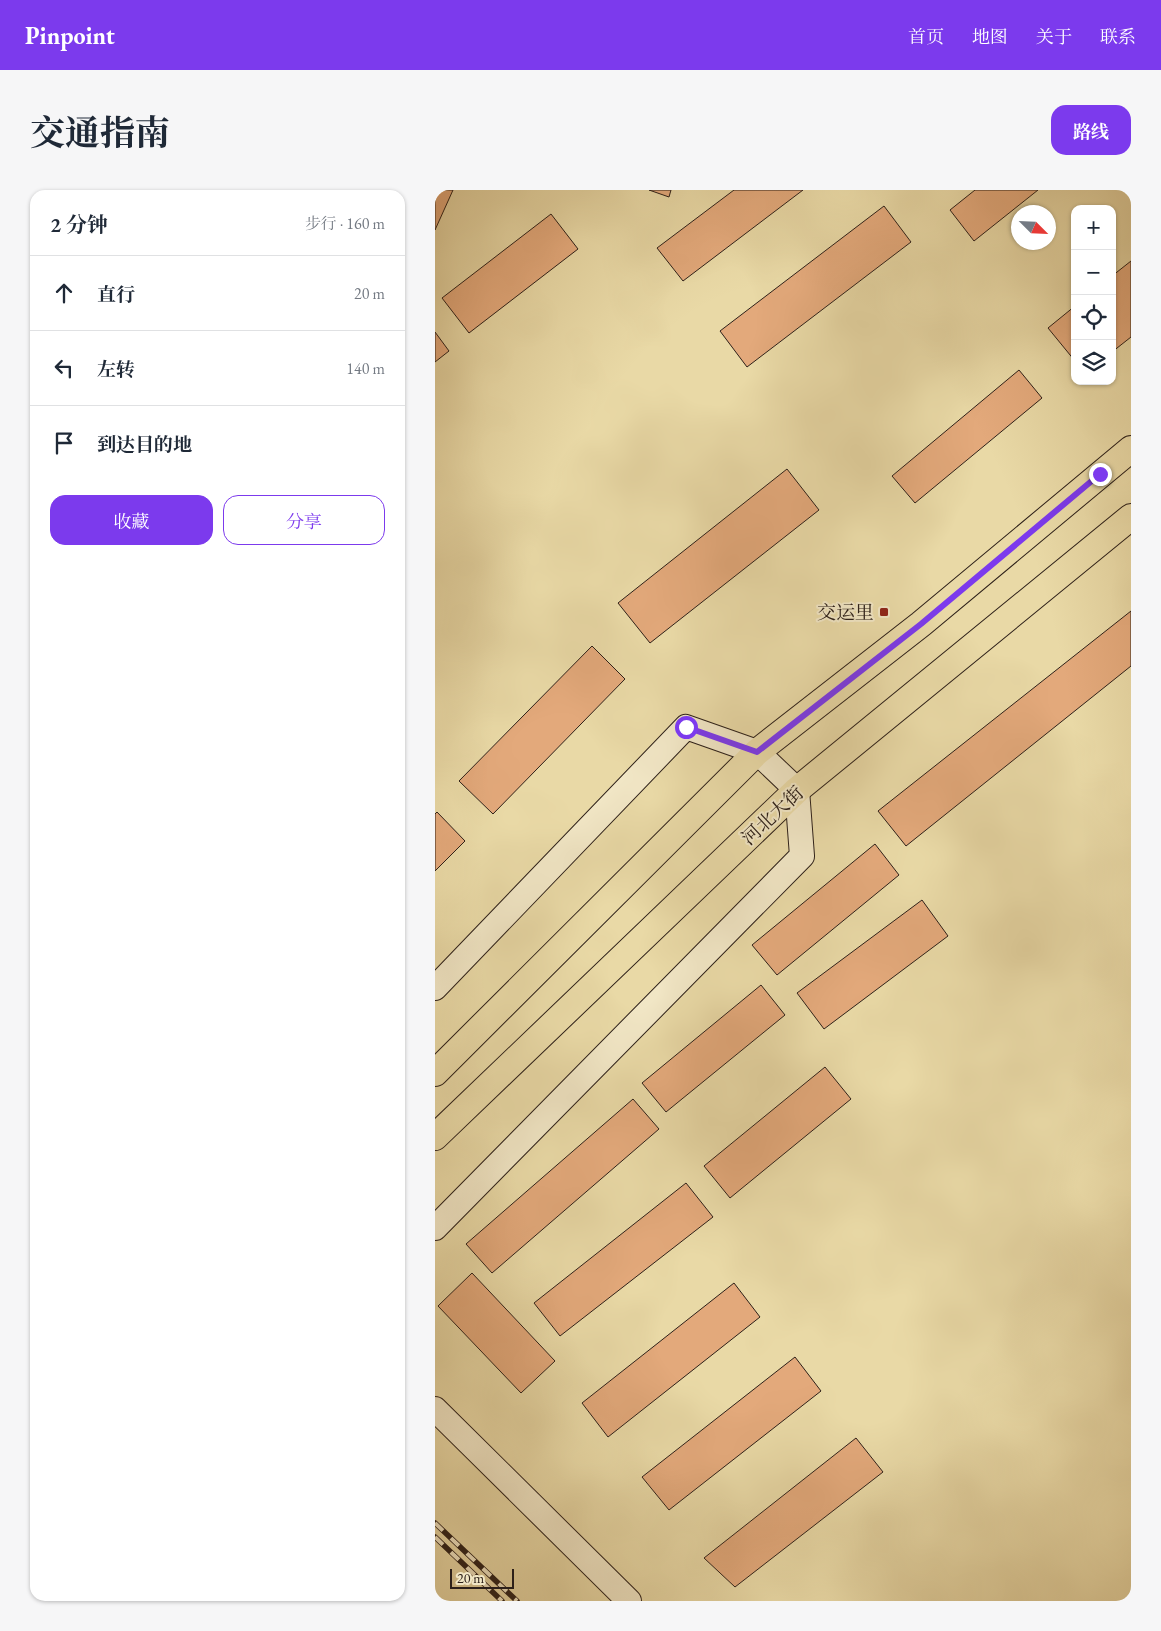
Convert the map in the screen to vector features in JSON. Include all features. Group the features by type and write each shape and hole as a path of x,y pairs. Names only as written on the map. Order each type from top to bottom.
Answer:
{"main road":[{"path":"435,1073 757,752 921,624 1131,449"},
{"name":"河北大街","path":"435,1137 797,790 1131,517"},
{"path":"435,988 686,727 757,752 797,790 803,856 435,1228"},
{"path":"435,1409 629,1601"}],"building":[{"path":"435,190 453,190 435,230"},
{"path":"649,190 671,190 669,197"},
{"path":"734,190 803,190 683,281 657,248"},
{"path":"975,190 1038,190 1019,205 1011,205 1011,212 974,241 950,210"},
{"path":"884,206 911,242 747,367 720,331"},
{"path":"551,214 578,249 469,333 442,298"},
{"path":"1131,261 1131,337 1116,349 1116,295 1116,273"},
{"path":"1071,309 1071,356 1048,328"},
{"path":"435,332 449,351 435,362"},
{"path":"1019,370 1042,398 915,503 892,476"},
{"path":"787,469 819,510 650,643 618,603"},
{"path":"1131,611 1131,666 906,846 878,811"},
{"path":"592,646 625,679 493,814 459,781"},
{"path":"437,812 465,841 435,871 435,814"},
{"path":"875,844 899,875 777,975 752,945"},
{"path":"922,900 948,936 824,1029 797,993"},
{"path":"761,985 785,1015 666,1112 642,1083"},
{"path":"825,1067 851,1099 730,1198 704,1166"},
{"path":"633,1099 659,1129 492,1273 466,1244"},
{"path":"686,1183 713,1217 560,1336 534,1303"},
{"path":"472,1273 555,1361 521,1393 438,1306"},
{"path":"734,1283 760,1317 608,1437 582,1403"},
{"path":"795,1357 821,1391 669,1510 642,1477"},
{"path":"856,1438 883,1472 735,1587 704,1558"}],"railway":[{"path":"435,1523 517,1601"},
{"path":"435,1537 502,1601"}],"place":[{"name":"交运里","path":"884,612"}],"route":[{"path":"686,727 757,752 921,624 1100,474"}]}
